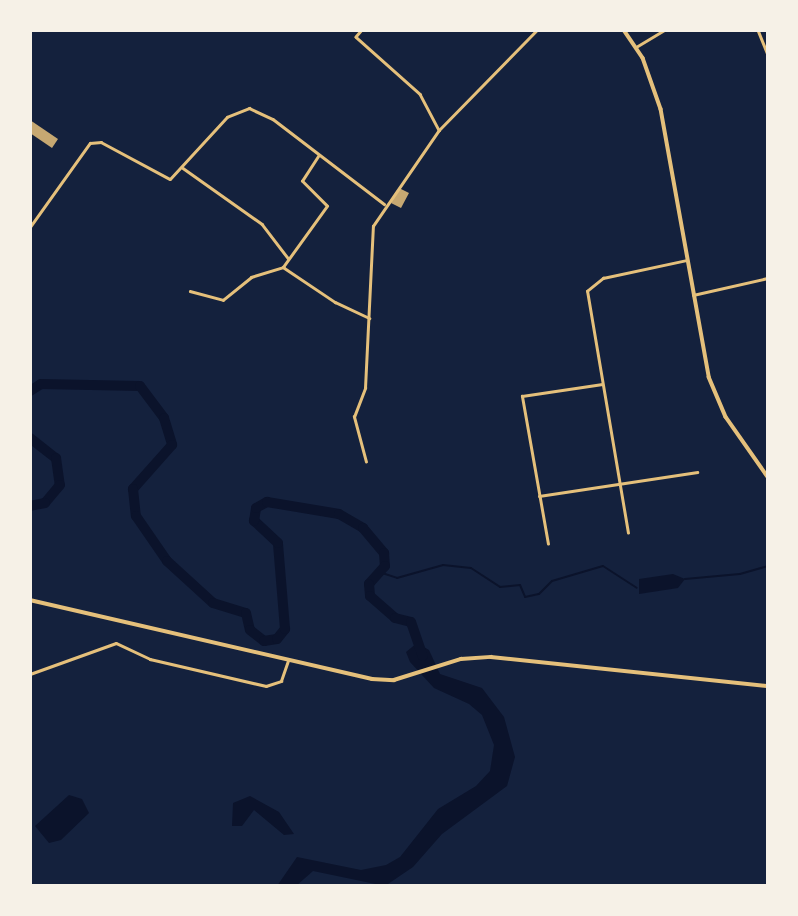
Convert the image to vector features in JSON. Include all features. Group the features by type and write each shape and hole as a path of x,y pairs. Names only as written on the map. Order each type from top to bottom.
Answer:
{"street":[{"path":"362,30 356,37 420,94 439,130"},
{"path":"366,463 354,417 365,388 373,226 384,204 439,130 537,30"},
{"path":"624,30 636,47 661,109 693,295 716,398 768,477"},
{"path":"636,47 664,30"},
{"path":"758,30 768,55"},
{"path":"30,227 90,143 100,142 162,178 175,177 227,117 249,108 273,119 384,204"},
{"path":"190,291 223,300 251,277 283,267 327,206 302,181 319,155"},
{"path":"183,168 262,224 288,258"},
{"path":"628,533 587,299 589,287 603,278 687,260"},
{"path":"283,267 335,302 370,318"},
{"path":"693,295 768,278"},
{"path":"548,544 522,396 602,384"},
{"path":"539,496 697,472"},
{"path":"30,600 372,680 406,677 447,663 502,657 768,686"},
{"path":"30,674 116,643 150,659 266,686 281,681 288,662"}],"water":[{"path":"673,574 685,579 678,588 639,594 639,579"},
{"path":"417,643 429,650 440,674 482,688 504,717 515,757 507,786 442,834 413,867 385,886 313,871 296,886 277,886 297,857 361,870 386,865 400,857 438,809 476,786 490,771 494,745 482,715 469,704 434,688 410,662 406,652"},
{"path":"69,795 82,799 89,813 61,840 49,843 35,826"},
{"path":"250,796 279,812 294,834 284,835 254,810 242,826 232,826 233,803"}],"building":[{"path":"30,120 58,139 52,148 30,133"},
{"path":"399,188 409,193 401,208 391,203"}],"waterway":[{"path":"30,391 41,384 140,386 164,418 172,445 133,489 136,516 167,561 213,603 246,613 250,630 264,641 277,639 285,629 278,543 254,521 256,508 267,502 339,514 363,528 384,553 385,566 369,584 370,596 395,618 411,622 423,656"},
{"path":"30,438 56,458 60,485 45,503 30,506"},
{"path":"379,572 397,578 443,565 471,568 500,587 520,585 525,597 539,594 552,581 603,566 637,588"},
{"path":"685,579 740,574 768,566"}]}
